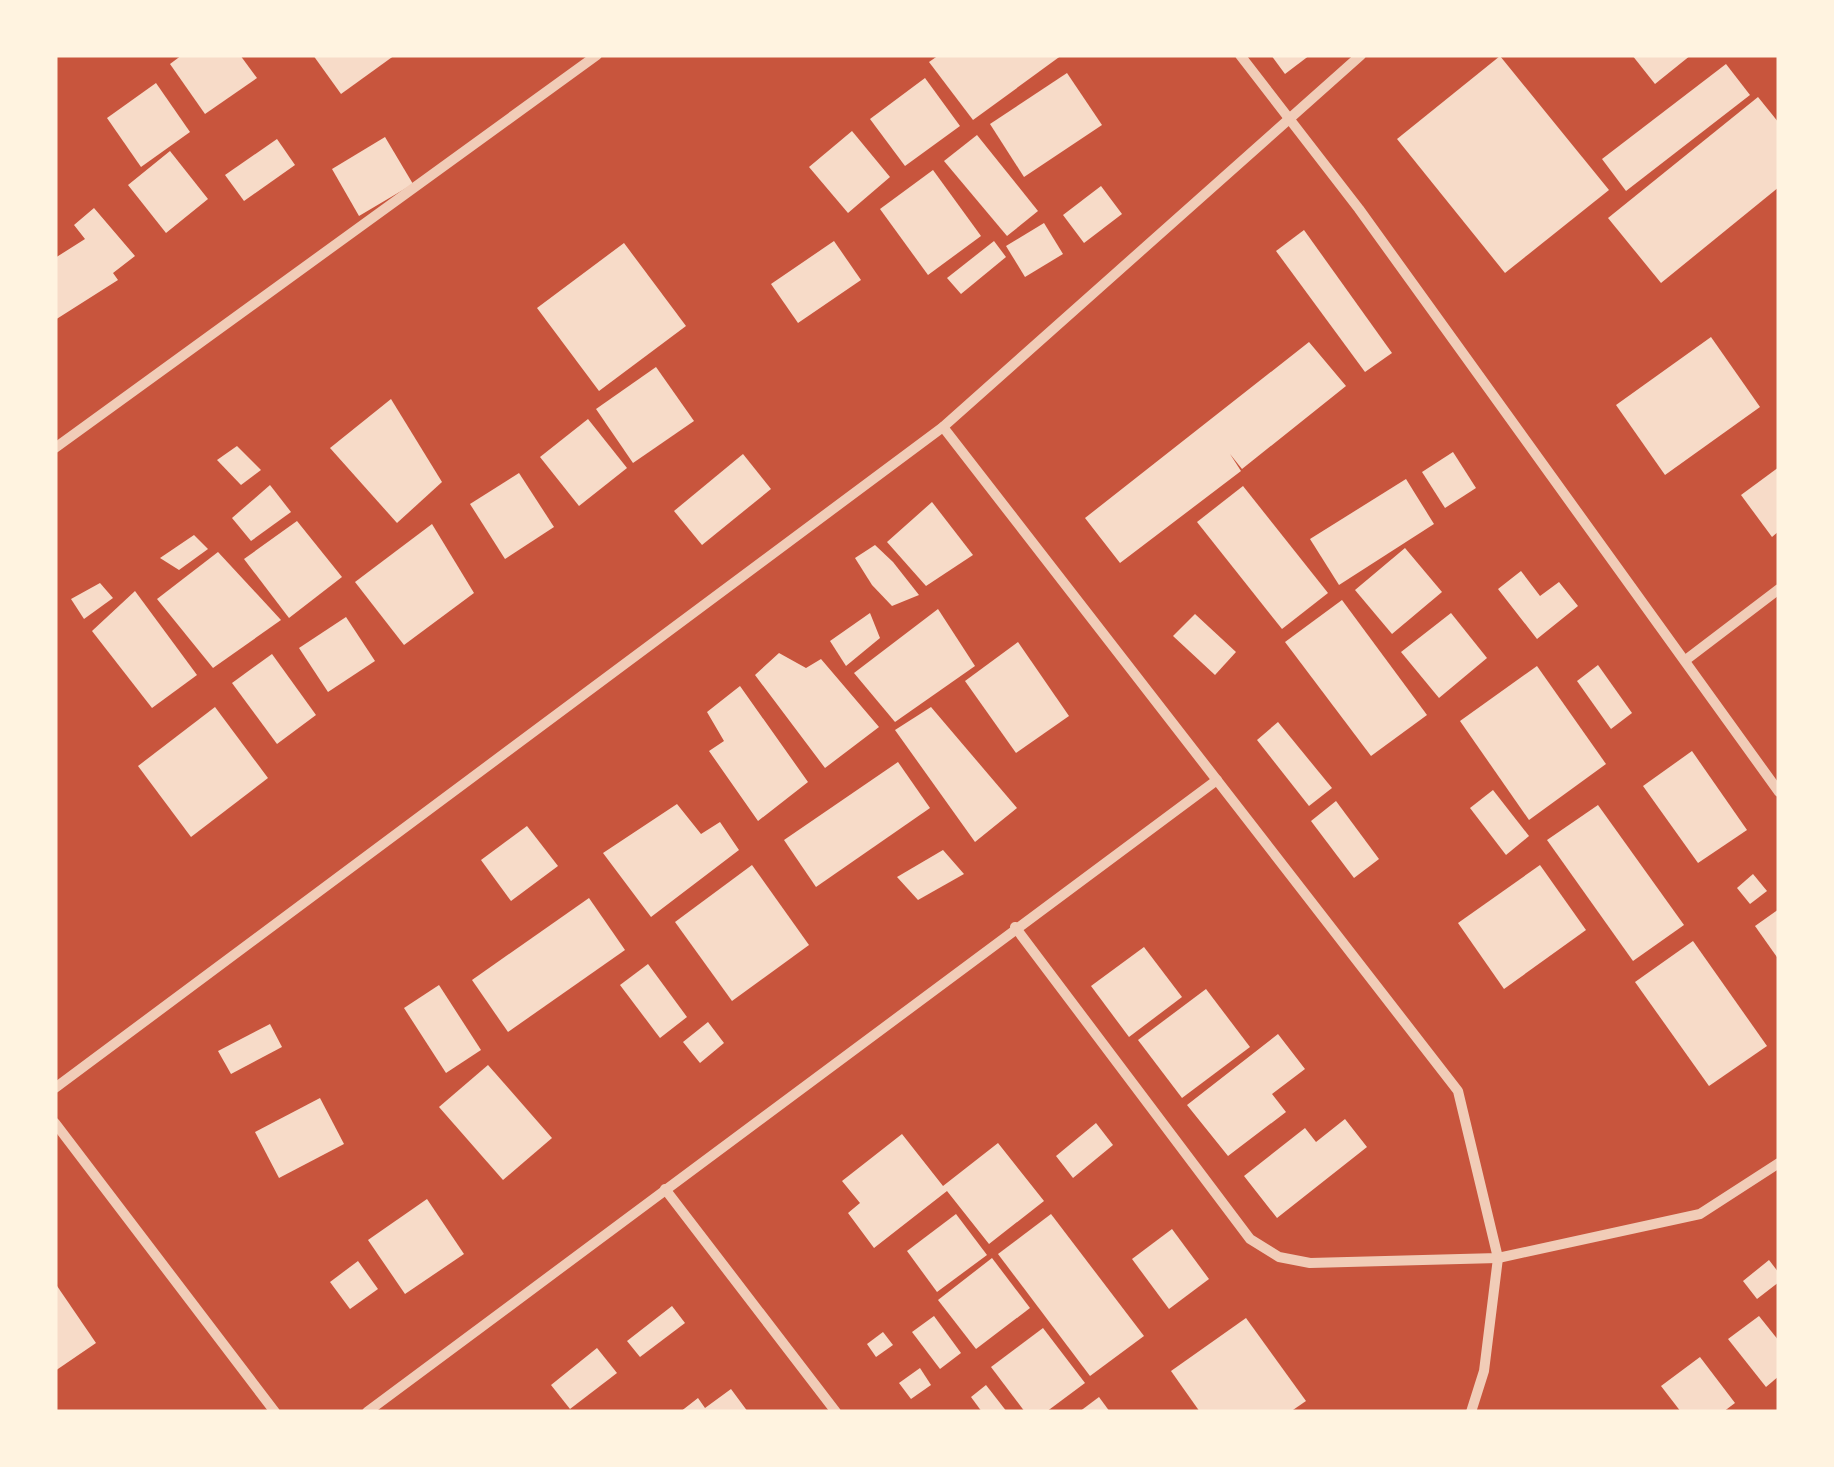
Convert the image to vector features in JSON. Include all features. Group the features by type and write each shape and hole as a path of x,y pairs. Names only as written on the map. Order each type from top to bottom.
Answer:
{"street":[{"path":"55,448 597,55"},
{"path":"1240,55 1359,209 1687,659 1779,792"},
{"path":"55,1088 943,427 1361,55"},
{"path":"943,427 1458,1091 1498,1258 1484,1371 1471,1412"},
{"path":"1687,659 1779,589"},
{"path":"367,1412 1014,927 1217,780"},
{"path":"1014,927 1250,1239 1279,1257 1310,1263 1498,1258 1700,1214 1779,1164"},
{"path":"55,1123 275,1412"},
{"path":"665,1189 836,1412"}],"building":[{"path":"182,55 240,55 257,78 205,114 170,64"},
{"path":"313,55 395,55 341,94"},
{"path":"939,55 1062,55 973,120 929,62"},
{"path":"1271,55 1310,55 1285,74"},
{"path":"1632,55 1691,55 1655,84"},
{"path":"1500,56 1609,190 1505,273 1397,139"},
{"path":"1726,64 1750,95 1626,191 1602,159"},
{"path":"1067,73 1102,125 1024,177 990,124"},
{"path":"925,78 960,126 905,166 870,119"},
{"path":"156,83 190,132 141,167 107,118"},
{"path":"1758,97 1779,123 1779,187 1661,283 1608,218"},
{"path":"852,131 890,177 848,213 809,167"},
{"path":"977,135 1038,211 1007,236 944,161"},
{"path":"385,137 413,184 359,216 332,169"},
{"path":"277,139 295,165 244,201 225,175"},
{"path":"170,151 208,199 166,233 128,185"},
{"path":"933,170 981,236 928,275 880,209"},
{"path":"1101,186 1122,214 1084,243 1063,215"},
{"path":"94,208 135,256 113,273 118,280 55,320 55,258 85,239 74,225"},
{"path":"1044,223 1063,254 1025,277 1006,246"},
{"path":"1304,230 1392,353 1365,372 1276,251"},
{"path":"834,241 861,280 798,323 771,284"},
{"path":"994,241 1006,257 961,294 947,278"},
{"path":"624,243 686,326 599,391 537,308"},
{"path":"1711,337 1760,407 1665,475 1616,405"},
{"path":"1309,342 1346,386 1242,469 1230,454 1241,471 1120,563 1085,518"},
{"path":"656,367 694,421 633,463 596,409"},
{"path":"391,399 442,482 397,523 330,448"},
{"path":"588,419 627,468 579,506 540,457"},
{"path":"237,446 261,470 241,485 217,460"},
{"path":"1453,452 1476,488 1445,508 1422,472"},
{"path":"743,454 771,489 702,545 674,511"},
{"path":"1779,467 1779,531 1772,537 1741,495"},
{"path":"519,473 554,527 505,559 470,504"},
{"path":"1406,479 1434,524 1339,585 1310,539"},
{"path":"270,485 291,512 251,541 232,518"},
{"path":"1243,486 1328,593 1282,629 1197,522"},
{"path":"932,502 973,555 926,586 887,542"},
{"path":"297,521 342,577 289,618 244,559"},
{"path":"432,524 474,593 404,645 355,582"},
{"path":"194,535 208,549 179,570 160,558"},
{"path":"875,545 919,595 892,606 872,585 855,558"},
{"path":"1405,548 1442,592 1392,634 1355,590"},
{"path":"218,552 281,620 213,668 157,599"},
{"path":"1521,571 1540,596 1559,582 1578,606 1537,639 1498,589"},
{"path":"100,583 113,598 84,619 71,599"},
{"path":"135,591 197,675 152,708 92,631"},
{"path":"1342,600 1427,715 1371,756 1285,642"},
{"path":"938,609 975,666 895,722 854,673"},
{"path":"870,613 880,638 846,666 830,641"},
{"path":"1451,613 1487,658 1439,698 1401,652"},
{"path":"1195,614 1236,652 1215,675 1173,636"},
{"path":"346,617 375,661 328,692 299,648"},
{"path":"1018,642 1069,716 1016,753 965,681"},
{"path":"779,653 806,668 821,659 879,727 825,768 755,675"},
{"path":"272,654 316,715 277,744 232,683"},
{"path":"1598,665 1632,713 1611,729 1577,681"},
{"path":"1537,666 1606,764 1529,820 1460,721"},
{"path":"740,686 808,782 758,821 709,751 724,741 707,712"},
{"path":"215,707 268,778 191,837 138,766"},
{"path":"931,707 1017,808 975,842 895,730"},
{"path":"1278,722 1332,788 1309,806 1257,740"},
{"path":"1692,751 1747,830 1698,863 1643,786"},
{"path":"898,762 930,808 816,887 784,840"},
{"path":"1493,790 1529,836 1506,855 1470,808"},
{"path":"1336,801 1379,859 1354,878 1311,821"},
{"path":"677,804 701,834 720,822 739,850 651,917 603,853"},
{"path":"1598,805 1684,925 1633,961 1547,840"},
{"path":"527,826 558,866 511,901 481,860"},
{"path":"943,850 964,874 918,900 897,877"},
{"path":"752,865 809,945 732,1001 675,922"},
{"path":"1540,865 1586,930 1504,989 1458,923"},
{"path":"1753,874 1767,891 1750,904 1737,888"},
{"path":"589,898 625,950 508,1032 472,980"},
{"path":"1779,909 1779,960 1755,926"},
{"path":"1693,941 1767,1046 1709,1086 1635,982"},
{"path":"1144,947 1182,997 1129,1037 1091,986"},
{"path":"648,964 687,1017 660,1038 620,985"},
{"path":"439,985 481,1050 446,1073 404,1008"},
{"path":"1206,989 1250,1047 1182,1098 1138,1040"},
{"path":"708,1022 724,1043 700,1063 683,1042"},
{"path":"270,1024 282,1047 231,1074 218,1051"},
{"path":"1278,1034 1305,1069 1272,1094 1286,1112 1228,1156 1187,1105"},
{"path":"488,1065 552,1138 503,1180 439,1107"},
{"path":"320,1098 344,1144 279,1178 255,1132"},
{"path":"1345,1119 1367,1147 1277,1218 1244,1176 1305,1128 1316,1142"},
{"path":"1096,1123 1113,1145 1073,1178 1056,1156"},
{"path":"902,1134 943,1186 998,1143 1044,1201 989,1244 947,1191 874,1248 848,1213 860,1203 842,1181"},
{"path":"427,1199 464,1254 405,1294 368,1240"},
{"path":"956,1214 987,1255 937,1292 907,1251"},
{"path":"1051,1214 1144,1336 1090,1376 998,1254"},
{"path":"1172,1229 1209,1279 1169,1309 1132,1259"},
{"path":"992,1258 1030,1308 976,1349 938,1300"},
{"path":"1769,1260 1779,1273 1779,1282 1757,1299 1743,1281"},
{"path":"358,1261 378,1289 350,1309 330,1282"},
{"path":"55,1283 96,1343 55,1371"},
{"path":"672,1306 685,1323 640,1357 627,1341"},
{"path":"934,1316 961,1353 940,1369 912,1332"},
{"path":"1759,1316 1779,1341 1779,1376 1766,1387 1728,1339"},
{"path":"1246,1318 1306,1401 1290,1412 1200,1412 1171,1371"},
{"path":"1043,1328 1085,1383 1046,1412 1025,1412 991,1367"},
{"path":"883,1332 893,1345 876,1357 867,1344"},
{"path":"597,1348 617,1373 570,1409 551,1385"},
{"path":"1700,1357 1735,1403 1723,1412 1681,1412 1661,1386"},
{"path":"920,1368 931,1385 911,1399 899,1383"},
{"path":"986,1385 1007,1412 982,1412 971,1397"},
{"path":"731,1389 748,1412 680,1412 698,1398 705,1408"},
{"path":"1099,1397 1110,1412 1079,1412"}]}
